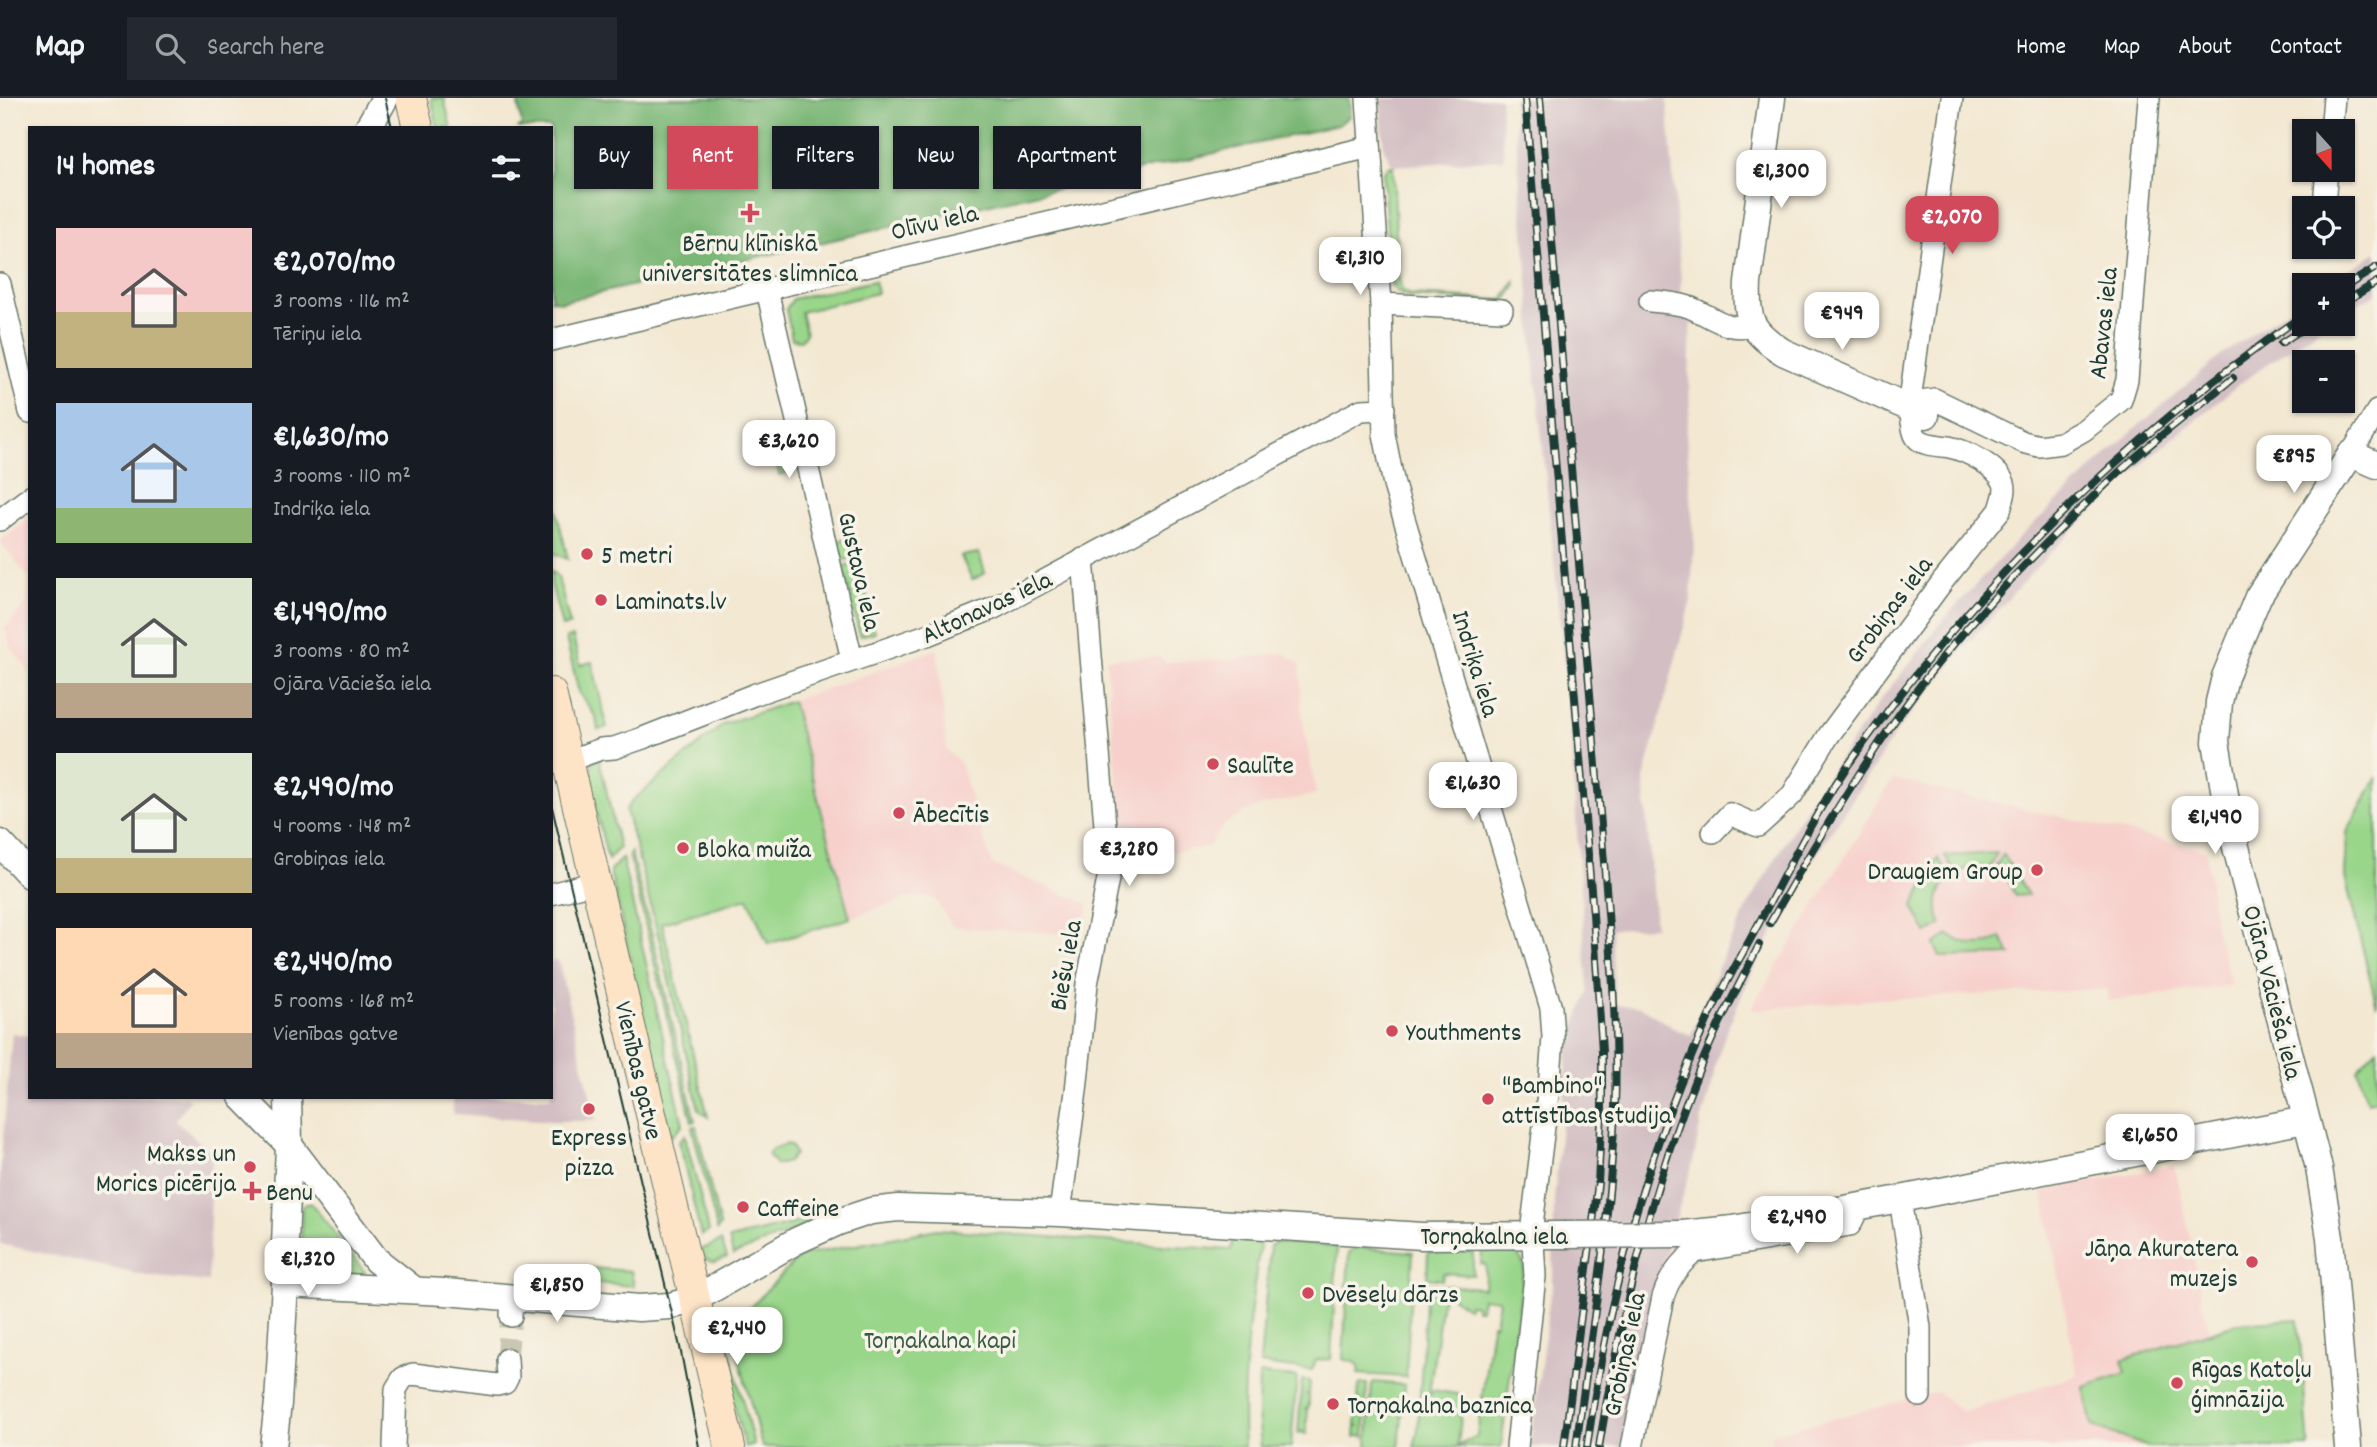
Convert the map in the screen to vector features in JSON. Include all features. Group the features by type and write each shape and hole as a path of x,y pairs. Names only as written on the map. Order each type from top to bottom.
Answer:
{"main road":[{"path":"411,98 418,126"},
{"name":"Vienības gatve","path":"553,701 730,1447"}],"street":[{"path":"369,126 385,98"},
{"name":"Indriķa iela","path":"1367,98 1381,304 1384,434 1394,485 1551,1008 1552,1052 1532,1225 1535,1276 1517,1447"},
{"path":"1772,98 1748,283 1747,307 1752,326 1783,352 1917,411 1952,98"},
{"name":"Abavas iela","path":"1917,411 1921,401 1934,399 2022,442 2039,446 2061,443 2084,430 2121,401 2127,380 2149,98"},
{"path":"2332,119 2334,98"},
{"name":"Olīvu iela","path":"553,340 1370,147"},
{"path":"0,284 28,403"},
{"name":"Gustava iela","path":"768,290 852,660"},
{"path":"1650,301 1675,303 1692,308 1728,327 1752,326"},
{"path":"1381,304 1502,310"},
{"name":"Altonavas iela","path":"568,761 643,738 753,695 994,608 1361,410 1384,408"},
{"name":"Grobiņas iela","path":"1713,832 1730,814 1758,825 1791,795 1829,735 1943,581 2000,510 2004,484 1998,476 1988,466 1964,451 1920,441 1914,432 1917,411"},
{"name":"Ojāra Vācieša iela","path":"2348,1447 2330,1238 2319,1168 2225,805 2218,762 2217,723 2225,677 2258,597 2377,411"},
{"path":"2351,454 2377,466"},
{"path":"0,520 28,499"},
{"name":"Biešu iela","path":"1060,1213 1087,984 1109,874 1083,559"},
{"path":"0,843 28,873"},
{"path":"553,894 596,883"},
{"path":"244,1099 289,1144 376,1260 414,1290"},
{"path":"273,1447 285,1284 288,1099"},
{"name":"Torņakalna iela","path":"285,1284 414,1290 512,1307 670,1307 695,1300 796,1241 838,1222 871,1211 920,1207 1422,1236 1682,1234 1733,1229 1900,1199 2305,1120"},
{"path":"1900,1199 1920,1327 1920,1396"},
{"name":"Grobiņas iela","path":"1632,1447 1662,1297 1669,1280 1684,1261 1695,1252 1850,1225 1860,1206"},
{"path":"394,1447 396,1389 402,1378 413,1374 497,1385 505,1383 508,1377 508,1360"}],"shaded area":[{"path":"1380,98 1500,98 1504,159 1393,166 1384,149"},
{"path":"1513,98 1667,98 1681,281 1678,314 1691,322 1690,409 1686,433 1694,539 1691,600 1644,779 1655,927 1612,929 1615,1004 1641,1007 1675,1029 1691,1035 1722,959 1752,898 1805,809 1881,699 1945,618 2021,536 2130,433 2223,354 2292,307 2292,336 2309,336 2243,381 2148,459 2049,554 1978,632 1897,731 1806,870 1753,970 1727,1029 1715,1065 1693,1162 1656,1286 1627,1447 1530,1447 1553,1287 1554,1200 1569,1041 1588,992 1569,714 1535,368"},
{"path":"2377,252 2377,293 2355,305 2355,273 2343,273"},
{"path":"28,518 28,577 0,541"},
{"path":"28,590 28,670 12,649 5,629 27,602"},
{"name":"Ābecītis","path":"937,649 947,751 959,761 992,864 1089,904 1082,935 953,927 934,898 911,897 850,918 792,701"},
{"name":"Saulīte","path":"1284,653 1300,664 1302,715 1316,794 1257,807 1226,823 1209,846 1124,858 1106,659 1159,657 1165,662"},
{"path":"1893,779 2206,850 2215,926 2231,985 2109,1001 2107,989 1879,999 1750,1010"},
{"path":"558,960 596,1121 551,1121 453,1114 453,1099 553,1099 553,961"},
{"path":"12,1033 28,1036 28,1099 189,1099 175,1120 212,1153 208,1282 147,1276 0,1244 0,1174"},
{"name":"Rīgas Katoļu ģimnāzija","path":"2175,1165 2209,1332 2298,1319 2309,1447 1772,1447 1772,1434 1937,1392 1963,1412 2077,1375 2043,1191"}],"green space":[{"path":"431,98 444,98 451,126 438,126"},
{"name":"Bērnu klīniskā universitātes slimnīca","path":"517,98 1349,98 1350,116 1338,125 1141,170 1141,126 993,126 993,189 1057,189 560,302 553,300 553,126 522,126"},
{"path":"1393,166 1398,274 1402,291 1411,295 1503,300 1515,281 1516,285 1505,302 1406,297 1397,292 1391,284 1383,175 1387,167"},
{"path":"874,281 877,293 801,312 806,334 801,340 792,339 786,309 793,299"},
{"path":"787,441 794,471 779,475 772,445"},
{"path":"553,495 568,559 553,553"},
{"path":"853,537 857,556 842,561 837,541"},
{"path":"979,553 985,573 972,580 961,556"},
{"path":"859,563 875,632 860,636 843,567"},
{"path":"553,573 558,577 570,625 562,627 553,591"},
{"path":"573,637 580,665 592,662 607,727 598,730 596,717 579,693 566,638"},
{"path":"792,701 850,918 768,944 748,898 662,923 708,1117 699,1110 626,810 633,800 724,724"},
{"path":"599,757 619,848 608,860 588,778 592,764"},
{"path":"2377,777 2377,1007 2345,877 2347,832"},
{"path":"631,852 695,1121 692,1122 629,855"},
{"path":"1997,853 1990,868 1975,866 1955,873 1945,856"},
{"path":"2003,854 2028,895 2015,896 2009,882 1994,870"},
{"path":"622,858 683,1124 671,1137 610,871"},
{"path":"1938,858 1950,875 1938,898 1941,925 1927,933 1913,907"},
{"path":"1949,935 1975,945 2001,937 2011,955 1940,957 1934,944"},
{"path":"2377,1048 2377,1100 2367,1102 2357,1069"},
{"path":"696,1126 720,1226 717,1230 692,1127"},
{"path":"685,1135 709,1231 701,1236 679,1141"},
{"path":"787,1144 795,1154 788,1162 776,1165 768,1154 772,1149"},
{"path":"311,1203 365,1272 363,1276 301,1271 302,1205"},
{"path":"830,1216 733,1255 729,1239"},
{"name":"Torņakalna kapi","path":"937,1229 1231,1250 1233,1237 1257,1241 1260,1245 1245,1371 1244,1447 762,1447 731,1327 800,1256"},
{"path":"721,1241 727,1257 715,1262 705,1259 700,1250"},
{"path":"1275,1242 1335,1246 1337,1250 1331,1359 1316,1360 1312,1370 1260,1364 1270,1246"},
{"path":"1357,1247 1413,1252 1406,1377 1358,1374 1359,1367 1356,1363 1343,1359 1349,1252"},
{"path":"1431,1250 1473,1252 1473,1275 1443,1273 1442,1280 1427,1278 1428,1253"},
{"path":"1501,1250 1513,1252 1524,1266 1501,1447 1414,1447 1418,1431 1426,1284 1484,1288 1486,1265 1481,1264 1482,1251","holes":["1443,1293 1449,1294 1465,1307 1468,1308 1469,1304 1476,1305 1476,1309 1480,1309 1482,1298 1499,1300 1495,1324 1492,1324 1477,1436 1458,1446 1463,1395 1432,1390 1432,1394 1429,1394"]},
{"path":"564,1266 631,1271 634,1286 563,1281"},
{"path":"2298,1319 2309,1447 2148,1447 2092,1426 2084,1387 2126,1373 2122,1360 2238,1323"},
{"path":"729,1347 754,1445 745,1447 720,1350"},
{"path":"1259,1374 1297,1377 1291,1447 1261,1447"},
{"path":"1302,1380 1308,1380 1310,1383 1305,1422 1307,1434 1302,1431 1298,1433"},
{"path":"1374,1382 1405,1385 1399,1447 1367,1447"},
{"path":"1367,1384 1364,1437 1355,1437 1358,1426 1359,1386"}],"tunnel":[{"path":"507,1359 511,1316"}],"tram line":[{"path":"385,98 392,126"},
{"path":"553,811 680,1347 699,1447"}],"railway":[{"path":"1525,98 1602,1051 1598,1183 1564,1447"},
{"path":"1540,98 1607,905 1615,1040 1615,1108 1609,1193 1576,1447"},
{"path":"2355,281 2377,267"},
{"path":"2355,296 2377,282"},
{"path":"1587,1447 1617,1283 1647,1176 1665,1124 1713,1008 1832,789 1892,705 1943,641 1997,580 2054,522 2174,412 2292,323"},
{"path":"2281,343 2292,336"},
{"path":"1770,923 1816,844 1898,716 1974,620 2118,473 2233,378"},
{"path":"1599,1447 1625,1309 1662,1173 1700,1067 1759,945"}],"place":[{"name":"Bērnu klīniskā universitātes slimnīca","path":"750,213"},
{"name":"5 metri","path":"587,554"},
{"name":"Laminats.lv","path":"601,600"},
{"name":"Saulīte","path":"1213,764"},
{"name":"Ābecītis","path":"899,813"},
{"name":"Bloka muiža","path":"683,848"},
{"name":"Draugiem Group","path":"2037,870"},
{"name":"Youthments","path":"1392,1031"},
{"name":"\"Bambino\" attīstības studija","path":"1488,1099"},
{"name":"Express pizza","path":"589,1109"},
{"name":"Makss un Morics picērija","path":"250,1167"},
{"name":"Benu","path":"252,1191"},
{"name":"Caffeine","path":"743,1207"},
{"name":"Jāņa Akuratera muzejs","path":"2252,1262"},
{"name":"Dvēseļu dārzs","path":"1308,1293"},
{"name":"Rīgas Katoļu ģimnāzija","path":"2177,1383"},
{"name":"Torņakalna baznīca","path":"1333,1404"}]}
